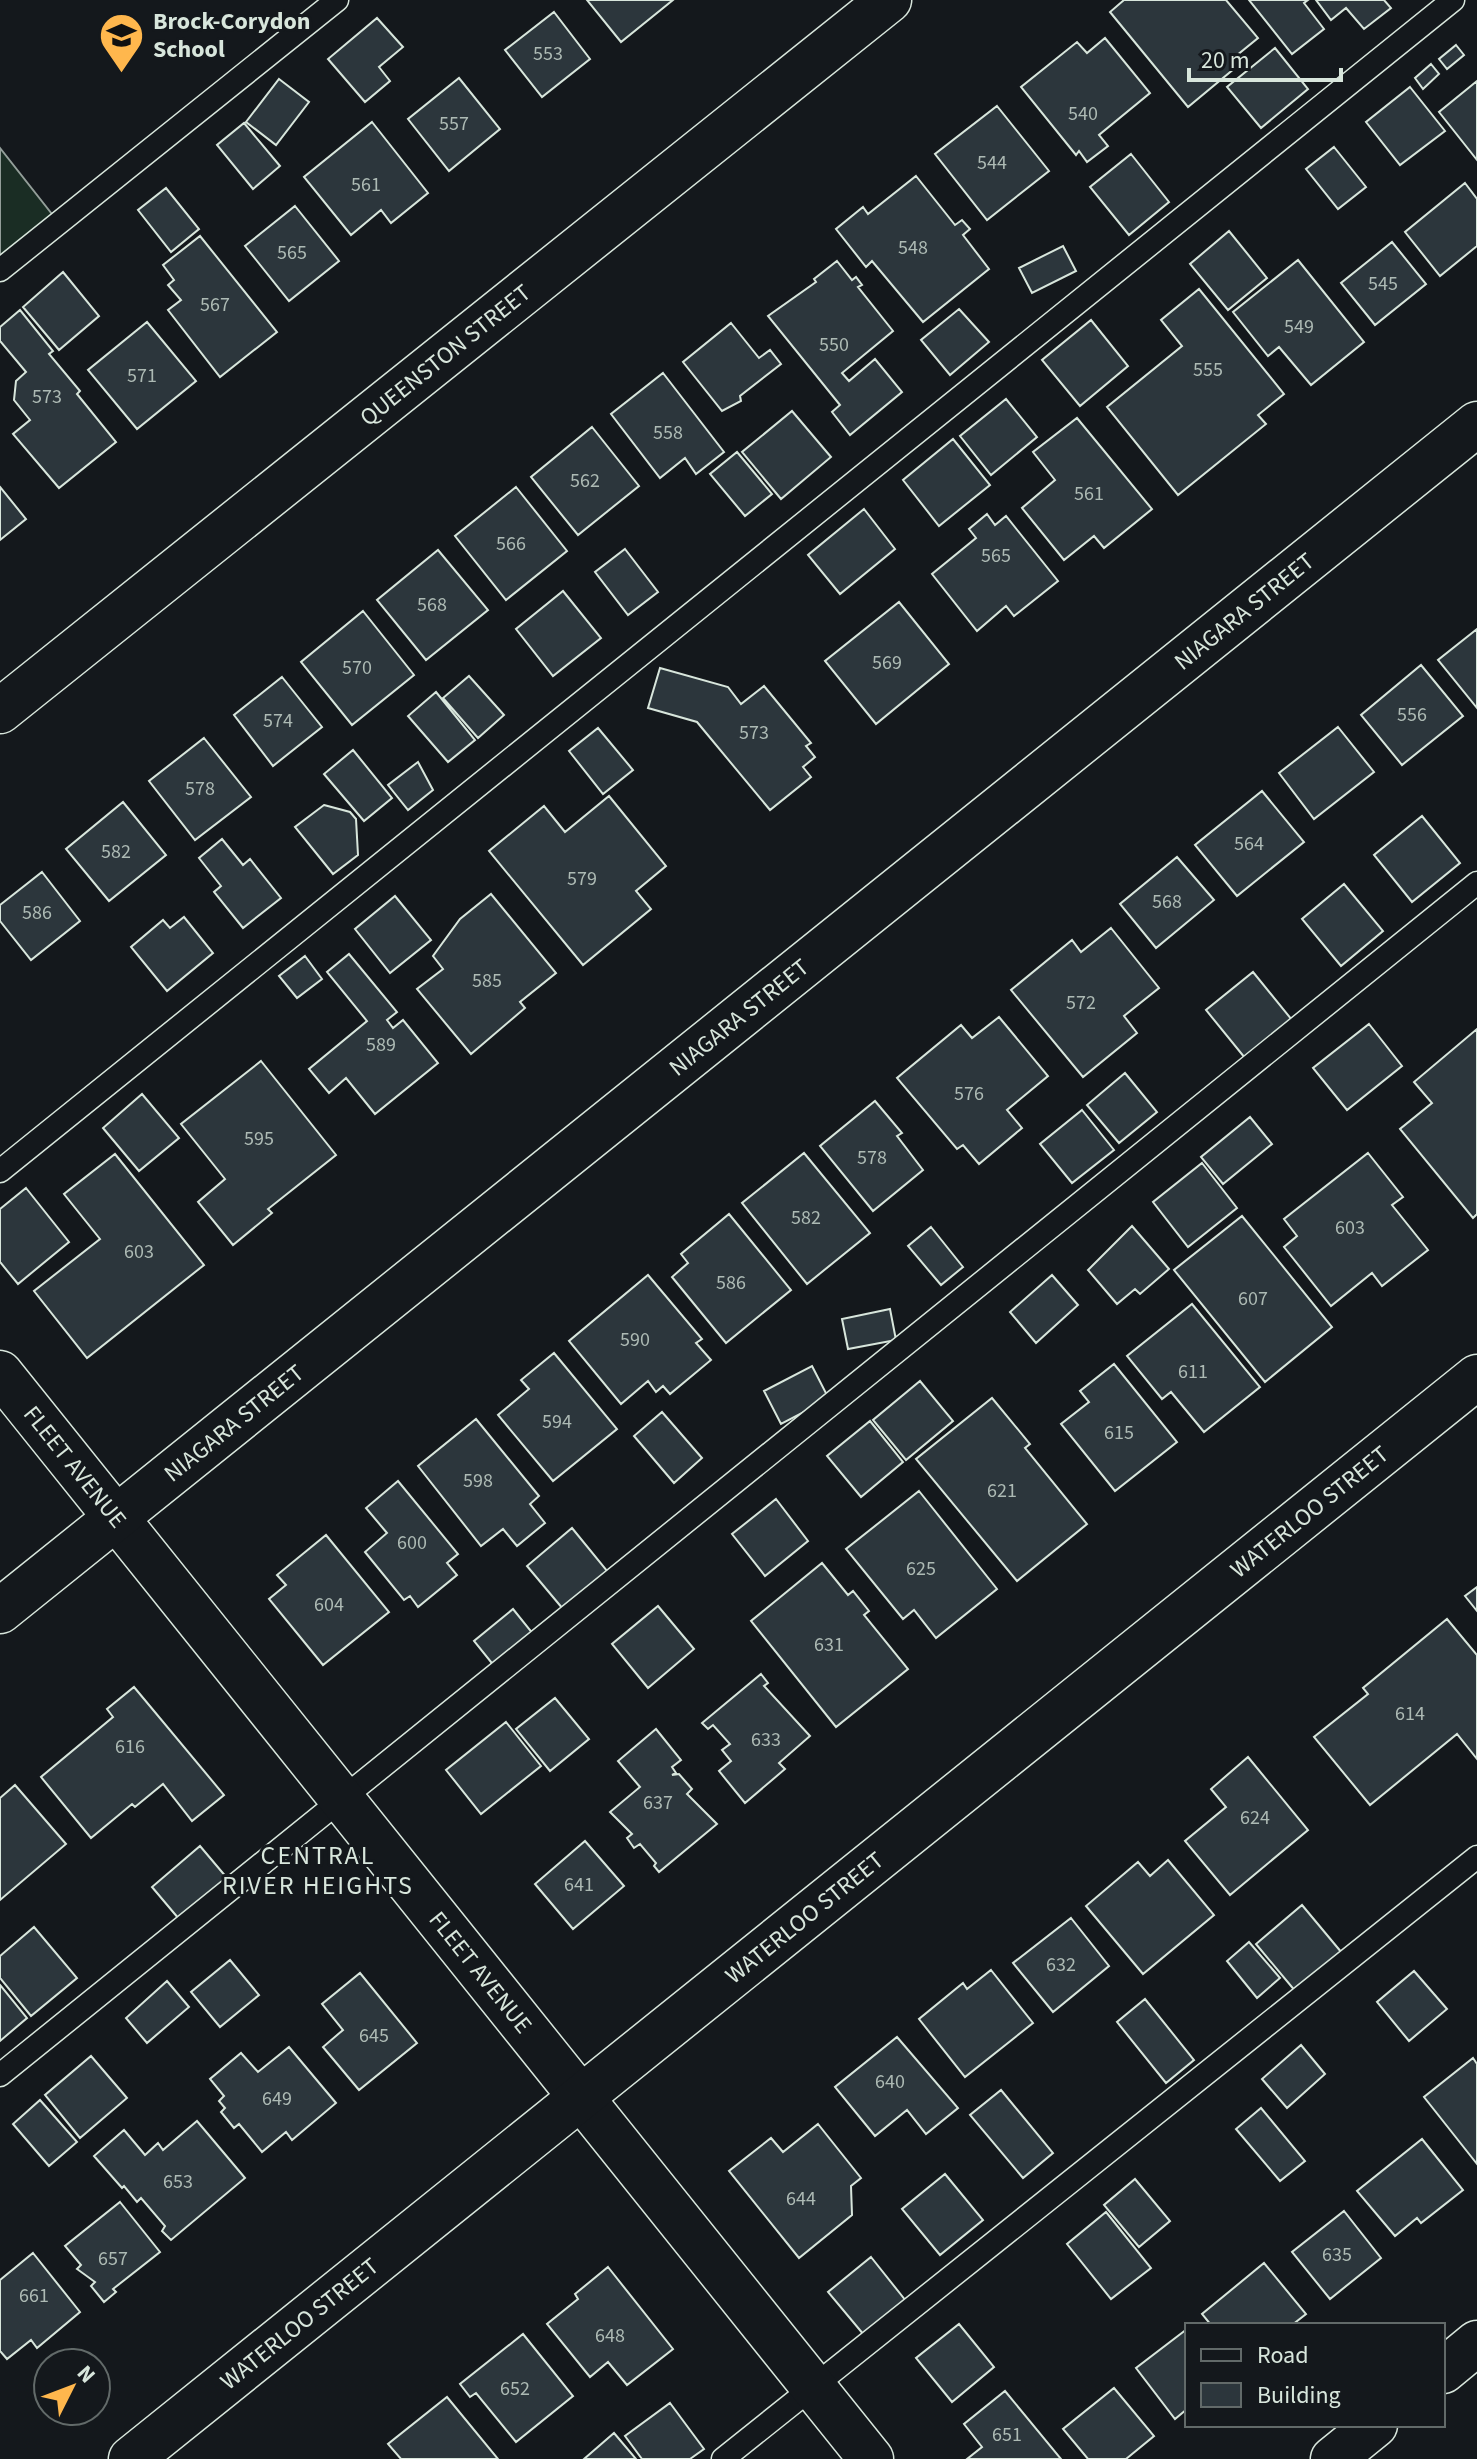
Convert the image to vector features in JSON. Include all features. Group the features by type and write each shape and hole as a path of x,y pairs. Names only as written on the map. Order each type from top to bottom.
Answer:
{"street":[{"name":"QUEENSTON STREET","path":"0,711 889,0"},
{"name":"NIAGARA STREET","path":"0,1611 1477,424"},
{"name":"FLEET AVENUE","path":"0,1373 871,2459"},
{"name":"WATERLOO STREET","path":"131,2459 1477,1377"},
{"path":"1445,2369 1477,2343"},
{"path":"1333,2459 1373,2427"}],"lane":[{"path":"0,270 337,0"},
{"path":"0,1171 1453,0"},
{"path":"0,2075 1477,883"},
{"path":"723,2459 1477,1857"}],"green space":[{"path":"0,148 59,223 0,270"}],"building":[{"path":"587,0 673,0 621,42"},
{"path":"1124,0 1226,0 1258,38 1236,56 1241,63 1188,107 1110,12"},
{"path":"1249,0 1308,0 1304,3 1324,29 1292,54"},
{"path":"1316,0 1384,0 1391,8 1364,29 1346,8 1331,20"},
{"path":"554,12 590,59 542,97 505,50"},
{"path":"377,18 403,47 379,67 390,81 365,102 328,59"},
{"path":"1105,38 1150,93 1099,135 1108,146 1087,162 1079,151 1076,155 1021,87 1077,42 1087,53"},
{"path":"1456,45 1464,55 1447,69 1439,59"},
{"path":"1275,48 1308,89 1261,128 1227,87"},
{"path":"1431,64 1439,74 1423,89 1415,78"},
{"path":"459,78 500,129 449,171 408,119"},
{"path":"279,79 309,102 276,145 246,122"},
{"path":"1477,81 1477,160 1439,112"},
{"path":"1410,87 1445,131 1400,165 1366,122"},
{"path":"997,106 1049,171 987,220 935,154"},
{"path":"372,122 428,193 391,223 381,210 351,235 304,177"},
{"path":"244,123 280,166 253,189 217,145"},
{"path":"1334,147 1366,187 1338,209 1306,169"},
{"path":"1131,154 1169,202 1129,235 1090,187"},
{"path":"916,176 955,225 962,220 970,229 963,235 989,269 923,322 872,261 866,267 836,229 863,207 868,214"},
{"path":"1465,183 1477,199 1477,246 1440,276 1405,232"},
{"path":"166,188 199,229 171,252 138,210"},
{"path":"295,206 339,261 289,301 245,246"},
{"path":"1229,231 1267,278 1228,310 1190,264"},
{"path":"200,236 277,332 220,377 168,310 181,300 168,285 174,280 163,265"},
{"path":"1392,242 1426,284 1375,325 1341,283"},
{"path":"1063,246 1076,271 1032,293 1019,268"},
{"path":"1298,260 1364,342 1311,385 1279,347 1268,356 1233,312"},
{"path":"837,261 852,280 856,277 862,285 858,287 893,331 842,373 849,381 875,359 902,392 850,435 832,412 840,405 768,316 816,282 814,279"},
{"path":"63,272 99,316 59,350 23,307"},
{"path":"1199,289 1284,394 1258,415 1266,424 1178,495 1107,407 1182,346 1161,320"},
{"path":"959,309 989,342 950,375 921,340"},
{"path":"20,310 53,351 49,354 80,391 77,394 116,442 59,488 13,434 30,420 14,400 16,381 26,372 0,341 0,327"},
{"path":"1091,320 1128,366 1080,406 1042,360"},
{"path":"147,322 196,381 137,429 88,370"},
{"path":"731,323 759,358 770,350 781,364 740,396 741,401 722,411 683,362"},
{"path":"663,373 724,452 696,474 685,458 660,478 611,414"},
{"path":"1006,399 1037,437 991,475 960,436"},
{"path":"792,411 831,457 781,499 742,452"},
{"path":"1077,418 1152,509 1104,548 1094,536 1064,560 1022,508 1055,480 1033,452"},
{"path":"592,427 639,486 578,535 531,477"},
{"path":"953,439 990,485 939,526 903,480"},
{"path":"737,452 772,494 745,516 710,474"},
{"path":"0,487 26,519 0,540"},
{"path":"516,487 567,551 506,600 455,536"},
{"path":"864,509 895,549 840,594 808,555"},
{"path":"987,514 995,525 1006,516 1058,581 1014,616 1006,606 977,631 932,574 976,538 969,529"},
{"path":"625,549 658,592 628,615 595,572"},
{"path":"438,550 488,610 426,660 377,600"},
{"path":"563,591 601,638 553,676 516,629"},
{"path":"899,602 949,664 876,724 825,661"},
{"path":"363,611 414,675 352,725 301,662"},
{"path":"1477,629 1477,708 1438,660"},
{"path":"1421,665 1463,716 1402,765 1361,715"},
{"path":"660,668 728,687 741,704 764,686 811,743 806,746 815,757 803,767 811,777 770,810 697,722 648,708"},
{"path":"469,676 504,715 478,738 443,698"},
{"path":"282,677 322,727 273,766 234,715"},
{"path":"436,692 475,740 448,762 408,716"},
{"path":"1338,727 1374,772 1314,819 1279,773"},
{"path":"598,728 633,770 603,794 569,751"},
{"path":"204,738 251,797 195,840 149,781"},
{"path":"353,750 392,798 364,821 324,774"},
{"path":"418,762 433,790 408,810 388,785"},
{"path":"1262,791 1304,842 1237,896 1195,845"},
{"path":"609,796 666,866 636,891 651,909 583,965 489,851 544,806 565,832"},
{"path":"123,802 166,855 109,901 66,849"},
{"path":"324,805 350,812 356,819 358,855 333,874 295,827"},
{"path":"1422,816 1460,863 1412,902 1374,855"},
{"path":"222,839 243,865 250,859 281,898 243,928 214,892 221,886 199,858"},
{"path":"1177,857 1214,900 1156,948 1120,904"},
{"path":"42,872 80,921 31,960 0,921 0,905"},
{"path":"1344,884 1383,931 1341,966 1302,919"},
{"path":"491,894 556,973 520,1002 525,1008 471,1054 417,989 443,969 433,956 460,919"},
{"path":"395,896 431,940 390,973 355,929"},
{"path":"184,917 213,953 167,991 131,947 163,920 170,928"},
{"path":"1111,928 1159,988 1124,1016 1137,1033 1083,1077 1011,990 1072,940 1081,952"},
{"path":"349,954 397,1012 387,1020 393,1028 403,1020 438,1063 375,1114 346,1078 329,1093 309,1069 367,1021 327,972"},
{"path":"305,956 322,979 297,998 279,976"},
{"path":"1253,972 1292,1020 1245,1058 1206,1010"},
{"path":"999,1017 1048,1076 1007,1110 1022,1128 979,1164 963,1145 957,1149 897,1078 961,1025 972,1038"},
{"path":"1369,1024 1402,1066 1347,1110 1313,1068"},
{"path":"1477,1029 1477,1214 1473,1218 1400,1129 1432,1103 1414,1082"},
{"path":"261,1061 336,1155 268,1209 272,1213 233,1245 198,1202 225,1179 181,1124"},
{"path":"1125,1073 1157,1112 1119,1143 1087,1105"},
{"path":"142,1094 179,1138 139,1171 103,1128"},
{"path":"875,1101 902,1133 897,1136 923,1170 873,1211 820,1146"},
{"path":"1082,1110 1114,1150 1072,1183 1040,1144"},
{"path":"1250,1117 1272,1144 1223,1184 1201,1157"},
{"path":"804,1153 870,1233 807,1284 742,1203"},
{"path":"1368,1153 1403,1197 1392,1205 1428,1250 1382,1286 1372,1273 1331,1306 1284,1247 1297,1236 1284,1219"},
{"path":"115,1154 204,1265 87,1358 34,1291 100,1239 64,1194"},
{"path":"1202,1163 1237,1208 1188,1247 1153,1202"},
{"path":"26,1188 69,1242 18,1284 0,1262 0,1209"},
{"path":"729,1214 791,1290 726,1343 672,1277 688,1263 681,1254"},
{"path":"1242,1216 1332,1327 1265,1382 1174,1270"},
{"path":"1132,1226 1169,1269 1140,1294 1135,1289 1117,1304 1088,1270"},
{"path":"931,1227 963,1267 941,1285 908,1246"},
{"path":"648,1275 702,1339 696,1343 711,1360 670,1394 663,1386 656,1392 648,1381 621,1404 569,1341"},
{"path":"1052,1275 1078,1305 1036,1343 1010,1312"},
{"path":"1192,1304 1260,1387 1204,1432 1171,1392 1162,1399 1127,1356"},
{"path":"890,1309 896,1340 848,1349 842,1319"},
{"path":"554,1353 617,1429 553,1481 498,1415 529,1389 521,1380"},
{"path":"1114,1364 1177,1442 1115,1491 1061,1424 1089,1402 1080,1391"},
{"path":"812,1366 829,1399 781,1424 764,1391"},
{"path":"920,1381 953,1421 906,1460 873,1420"},
{"path":"992,1398 1030,1444 1025,1448 1087,1524 1017,1581 916,1459"},
{"path":"662,1412 702,1458 674,1483 634,1436"},
{"path":"476,1419 539,1496 530,1504 545,1523 517,1546 503,1529 481,1546 418,1466"},
{"path":"870,1421 903,1462 861,1497 827,1456"},
{"path":"398,1481 458,1554 447,1563 457,1575 418,1607 410,1596 404,1600 365,1552 387,1533 366,1508"},
{"path":"919,1491 997,1589 936,1638 914,1610 903,1619 846,1549"},
{"path":"776,1499 808,1541 765,1576 732,1534"},
{"path":"572,1528 608,1572 563,1609 527,1566"},
{"path":"326,1535 389,1612 323,1665 269,1599 286,1585 277,1575"},
{"path":"822,1563 848,1595 853,1591 869,1611 864,1615 908,1669 836,1727 751,1621"},
{"path":"1477,1587 1477,1611 1465,1596"},
{"path":"658,1606 694,1649 648,1688 612,1644"},
{"path":"513,1609 534,1635 495,1667 474,1641"},
{"path":"1447,1619 1477,1655 1477,1759 1457,1734 1370,1805 1314,1737 1368,1694 1363,1688"},
{"path":"761,1674 768,1683 764,1686 810,1736 779,1763 785,1769 745,1803 719,1771 731,1761 722,1750 730,1744 713,1725 708,1729 702,1723"},
{"path":"134,1687 224,1795 192,1821 163,1784 135,1807 132,1804 91,1838 41,1777 113,1717 107,1709"},
{"path":"555,1698 589,1739 550,1771 516,1729"},
{"path":"506,1722 541,1766 481,1814 446,1770"},
{"path":"656,1729 681,1760 672,1767 676,1773 672,1775 679,1774 692,1789 687,1794 717,1824 659,1872 654,1866 656,1863 640,1844 634,1848 627,1838 632,1834 610,1812 640,1787 618,1761"},
{"path":"1248,1757 1308,1830 1230,1895 1185,1841 1226,1807 1211,1789"},
{"path":"15,1785 66,1844 0,1900 0,1798"},
{"path":"585,1841 624,1886 573,1929 535,1884"},
{"path":"200,1846 227,1878 179,1919 152,1887"},
{"path":"1168,1860 1214,1915 1143,1974 1086,1906 1138,1862 1150,1876"},
{"path":"1302,1905 1342,1953 1296,1992 1256,1944"},
{"path":"1071,1918 1109,1966 1053,2012 1013,1963"},
{"path":"34,1927 77,1978 31,2016 0,1978 0,1956"},
{"path":"1249,1942 1280,1978 1257,1998 1227,1961"},
{"path":"230,1960 259,1995 220,2027 191,1992"},
{"path":"991,1970 1033,2023 965,2077 919,2019 963,1983 967,1989"},
{"path":"1414,1971 1447,2009 1409,2041 1377,2002"},
{"path":"360,1973 417,2043 359,2090 323,2047 343,2030 322,2004"},
{"path":"167,1981 189,2007 147,2043 126,2018"},
{"path":"0,1985 27,2018 0,2041"},
{"path":"1145,1999 1194,2060 1166,2083 1117,2022"},
{"path":"897,2037 958,2108 926,2134 907,2110 875,2136 835,2087"},
{"path":"1301,2045 1325,2074 1287,2108 1262,2079"},
{"path":"289,2047 336,2103 292,2140 286,2132 262,2152 239,2124 234,2128 221,2112 225,2108 219,2101 224,2096 210,2079 241,2053 258,2072"},
{"path":"91,2056 127,2098 80,2138 45,2095"},
{"path":"1473,2058 1477,2064 1477,2164 1424,2097"},
{"path":"1001,2090 1053,2153 1023,2178 970,2115"},
{"path":"40,2100 77,2142 49,2166 13,2124"},
{"path":"1261,2108 1305,2161 1280,2181 1236,2129"},
{"path":"197,2121 245,2178 171,2240 162,2231 165,2226 141,2198 137,2202 94,2156 124,2130 145,2155 158,2143 163,2150"},
{"path":"818,2124 861,2178 851,2186 852,2215 799,2258 729,2171 771,2138 783,2152"},
{"path":"1422,2139 1463,2190 1421,2223 1417,2218 1395,2236 1357,2191"},
{"path":"945,2174 983,2220 940,2255 902,2209"},
{"path":"1135,2179 1170,2221 1139,2247 1104,2205"},
{"path":"120,2202 160,2252 113,2289 116,2292 104,2302 91,2286 95,2282 77,2269 81,2265 65,2246"},
{"path":"1344,2211 1381,2258 1330,2299 1292,2252"},
{"path":"1106,2212 1151,2268 1111,2299 1067,2244"},
{"path":"33,2253 80,2312 38,2347 31,2340 7,2359 0,2351 0,2280"},
{"path":"871,2257 906,2301 864,2335 828,2292"},
{"path":"1264,2263 1306,2314 1295,2323 1209,2323 1202,2314"},
{"path":"608,2267 673,2349 627,2385 608,2362 590,2377 547,2324 578,2299 575,2294"},
{"path":"959,2324 994,2367 952,2402 916,2358"},
{"path":"1185,2331 1185,2411 1175,2419 1136,2368"},
{"path":"523,2334 573,2396 516,2442 476,2393 470,2397 460,2384"},
{"path":"1114,2388 1154,2436 1126,2459 1088,2459 1063,2429"},
{"path":"1005,2391 1061,2459 967,2459 982,2447 964,2424"},
{"path":"447,2397 498,2459 401,2459 388,2444"},
{"path":"670,2403 704,2449 690,2459 642,2459 625,2436"},
{"path":"614,2433 636,2459 584,2459"}],"place":[{"name":"Brock-Corydon School","path":"122,74"}],"district":[{"name":"CENTRAL RIVER HEIGHTS","path":"318,1870"}]}
